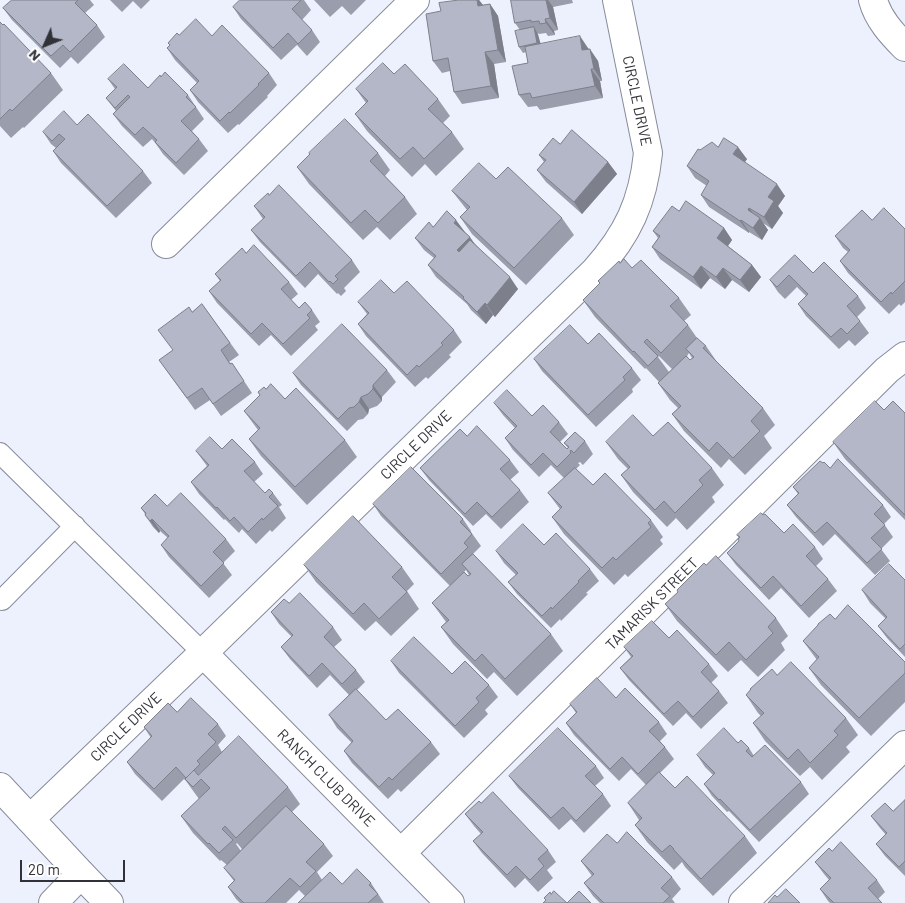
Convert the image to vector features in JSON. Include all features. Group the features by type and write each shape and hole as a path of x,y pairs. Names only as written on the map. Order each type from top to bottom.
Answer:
{"street":[{"path":"166,244 415,0"},
{"name":"CIRCLE DRIVE","path":"30,819 203,653 595,271 610,254 634,214 646,174 648,153 616,0"},
{"path":"874,0 882,20 905,47"},
{"name":"TAMARISK STREET","path":"401,853 887,370 905,356"},
{"name":"RANCH CLUB DRIVE","path":"203,653 450,903"},
{"path":"743,903 905,745"},
{"path":"0,787 109,903"},
{"path":"53,903 81,874"}],"lane":[{"path":"0,452 203,653"},
{"path":"0,598 2,600 75,526"}],"building":[{"path":"12,0 78,0 75,3 97,25 70,52 63,45 51,56 3,8"},
{"path":"240,0 301,0 292,9 312,30 298,44 288,33 273,48 233,7"},
{"path":"477,0 478,6 490,4 498,50 485,52 491,86 454,92 448,58 433,61 426,14 441,11 439,3"},
{"path":"511,0 546,0 550,18 545,19 546,23 540,24 539,21 531,22 531,20 515,23"},
{"path":"196,19 212,36 222,25 269,73 259,85 220,121 190,90 199,81 167,48 170,45 168,43 177,33 179,35"},
{"path":"0,22 51,73 12,111 10,109 0,119"},
{"path":"534,27 537,43 519,47 515,31"},
{"path":"580,36 582,50 590,49 594,69 591,69 595,86 532,98 530,93 519,95 512,66 528,63 525,47"},
{"path":"383,63 394,74 405,64 438,99 428,109 452,132 424,159 413,147 400,159 355,114 368,101 356,89"},
{"path":"124,64 148,88 165,72 188,95 186,97 196,107 181,121 199,139 176,163 155,142 157,140 143,127 135,135 113,114 130,97 128,95 115,108 106,98 117,87 108,79"},
{"path":"64,111 77,125 88,114 143,171 107,206 53,151 65,139 59,134 52,141 43,132"},
{"path":"345,119 378,153 370,161 405,197 378,223 365,210 351,223 297,167"},
{"path":"572,130 608,162 574,202 537,170 546,160 539,155 553,138 560,144"},
{"path":"724,138 738,147 733,154 777,184 768,197 774,201 764,217 749,208 748,210 760,218 753,228 701,195 709,181 687,166 698,149 700,150 712,142 718,147"},
{"path":"479,163 496,179 508,167 562,218 514,268 460,217 470,207 452,191"},
{"path":"279,185 352,260 335,276 338,279 333,284 310,262 296,276 251,230 265,217 254,206"},
{"path":"686,201 724,228 717,238 752,265 740,280 723,268 716,277 701,266 693,277 652,247 660,236 653,231 672,206 679,211"},
{"path":"884,208 905,229 905,281 881,302 840,261 850,250 835,236 862,210 872,220"},
{"path":"447,211 456,220 454,223 470,237 457,250 459,252 470,240 510,277 487,305 485,303 477,312 464,297 428,265 436,256 415,238 429,222 433,227"},
{"path":"254,245 289,282 281,289 299,308 305,302 312,310 307,315 310,318 283,344 262,323 251,334 209,291 221,280 215,274 242,248 246,253"},
{"path":"795,255 813,273 824,262 858,296 847,306 860,321 847,334 841,328 831,337 798,304 808,294 789,275 777,287 770,280"},
{"path":"624,259 632,268 641,260 679,298 670,306 688,325 661,353 647,339 644,342 658,356 648,366 583,300 600,283 598,281 619,261 620,263"},
{"path":"381,280 394,293 407,281 454,330 441,343 443,345 419,367 417,365 407,375 358,324 369,313 358,302"},
{"path":"202,304 230,343 221,350 244,381 213,404 202,388 187,398 159,360 173,350 158,330 189,307 192,312"},
{"path":"342,324 387,370 373,385 373,389 368,394 361,397 354,407 349,408 338,419 293,373"},
{"path":"570,325 588,344 599,333 632,368 623,377 625,380 588,415 534,359"},
{"path":"697,338 706,346 703,348 763,408 751,421 760,431 733,458 717,442 709,451 672,414 681,406 658,383 686,356 690,360 694,357 686,349"},
{"path":"271,384 285,399 296,388 345,440 295,487 249,439 260,428 244,411 260,395 258,392 264,387 266,389"},
{"path":"507,390 532,416 543,405 559,422 550,432 567,449 569,447 564,443 575,432 585,441 574,453 571,450 571,453 557,467 543,453 531,465 505,438 517,426 494,403"},
{"path":"875,401 884,410 893,401 905,413 905,515 833,442"},
{"path":"633,415 653,436 668,422 712,468 699,480 703,485 675,513 664,501 655,510 621,475 630,467 606,442"},
{"path":"477,426 510,460 500,469 520,490 492,517 477,502 465,514 420,468 460,429 467,436"},
{"path":"210,437 222,449 232,439 255,462 244,471 265,493 269,489 273,493 269,497 278,506 248,532 234,517 230,521 191,482 209,465 196,451"},
{"path":"838,459 883,505 874,514 885,525 871,538 882,549 867,563 827,522 815,533 787,505 799,493 793,487 820,461 830,468"},
{"path":"411,467 463,519 460,522 472,534 464,543 468,547 441,574 373,504"},
{"path":"575,468 593,485 605,473 651,520 648,523 651,527 616,560 613,557 602,568 552,517 562,507 548,493"},
{"path":"181,493 226,539 213,552 224,563 201,586 161,545 169,536 152,519 150,521 141,508 155,494 167,506"},
{"path":"761,513 765,514 784,533 793,524 815,547 806,556 828,579 801,606 773,576 761,588 727,553 739,541 740,537 737,535"},
{"path":"353,516 402,567 392,577 407,592 379,619 364,603 353,614 304,565"},
{"path":"523,524 544,545 556,533 590,569 552,609 551,607 542,616 508,582 518,573 496,551"},
{"path":"473,554 551,634 505,679 482,654 475,661 441,627 449,620 432,603 464,572 468,576 471,574 462,564"},
{"path":"716,556 776,618 768,627 773,633 746,660 729,642 716,655 665,604 704,563 706,565"},
{"path":"889,564 905,580 905,644 900,649 878,626 887,617 862,590"},
{"path":"300,593 333,627 324,637 356,670 342,684 322,663 309,676 281,647 293,635 271,612 284,599 289,603"},
{"path":"848,605 905,662 905,673 859,718 809,668 819,657 803,641 830,614 835,619"},
{"path":"652,621 669,638 677,630 709,664 701,672 719,691 693,717 678,701 664,714 620,668 633,656 624,647"},
{"path":"414,637 452,674 465,661 489,685 476,698 479,702 455,726 391,661"},
{"path":"791,662 846,718 834,731 838,735 810,763 798,749 788,759 753,723 764,713 746,695 772,669 777,675"},
{"path":"597,678 616,698 625,688 659,722 649,731 665,747 638,774 622,757 610,769 566,723 577,712 570,704"},
{"path":"356,689 386,720 398,709 431,742 392,780 389,777 379,787 344,751 353,741 329,715"},
{"path":"191,698 218,724 208,734 216,742 197,761 200,764 186,778 176,767 154,789 127,762 152,736 144,727 168,703 177,712"},
{"path":"558,728 596,766 585,776 603,794 576,821 563,807 551,818 509,776"},
{"path":"724,728 738,743 741,740 749,748 746,751 752,757 765,745 801,782 750,830 704,784 715,773 697,755"},
{"path":"239,736 288,787 236,838 225,826 222,829 233,840 219,853 181,816 210,788 201,779 193,787 185,779 194,770 198,775"},
{"path":"659,772 675,788 687,776 745,836 701,879 670,845 662,852 635,825 642,818 628,803"},
{"path":"493,792 548,850 538,859 544,866 530,880 516,866 507,875 473,841 483,832 465,814 479,801 481,803"},
{"path":"905,800 905,861 899,867 876,844 887,833 871,816 885,803 893,811"},
{"path":"286,806 324,844 306,862 316,871 300,887 290,878 265,903 244,903 228,887 235,880 224,868"},
{"path":"627,832 672,877 661,888 670,896 663,903 604,903 584,883 594,874 581,861 607,834 617,843"},
{"path":"841,842 877,880 868,888 882,903 834,903 820,889 831,878 815,862 829,848 832,851"},
{"path":"357,869 371,883 369,885 378,894 368,903 298,903 330,872 342,884"},
{"path":"786,889 800,903 768,903 775,895 777,897"},
{"path":"554,891 567,903 543,903 546,900 544,898"},
{"path":"579,891 591,903 567,903"}]}
